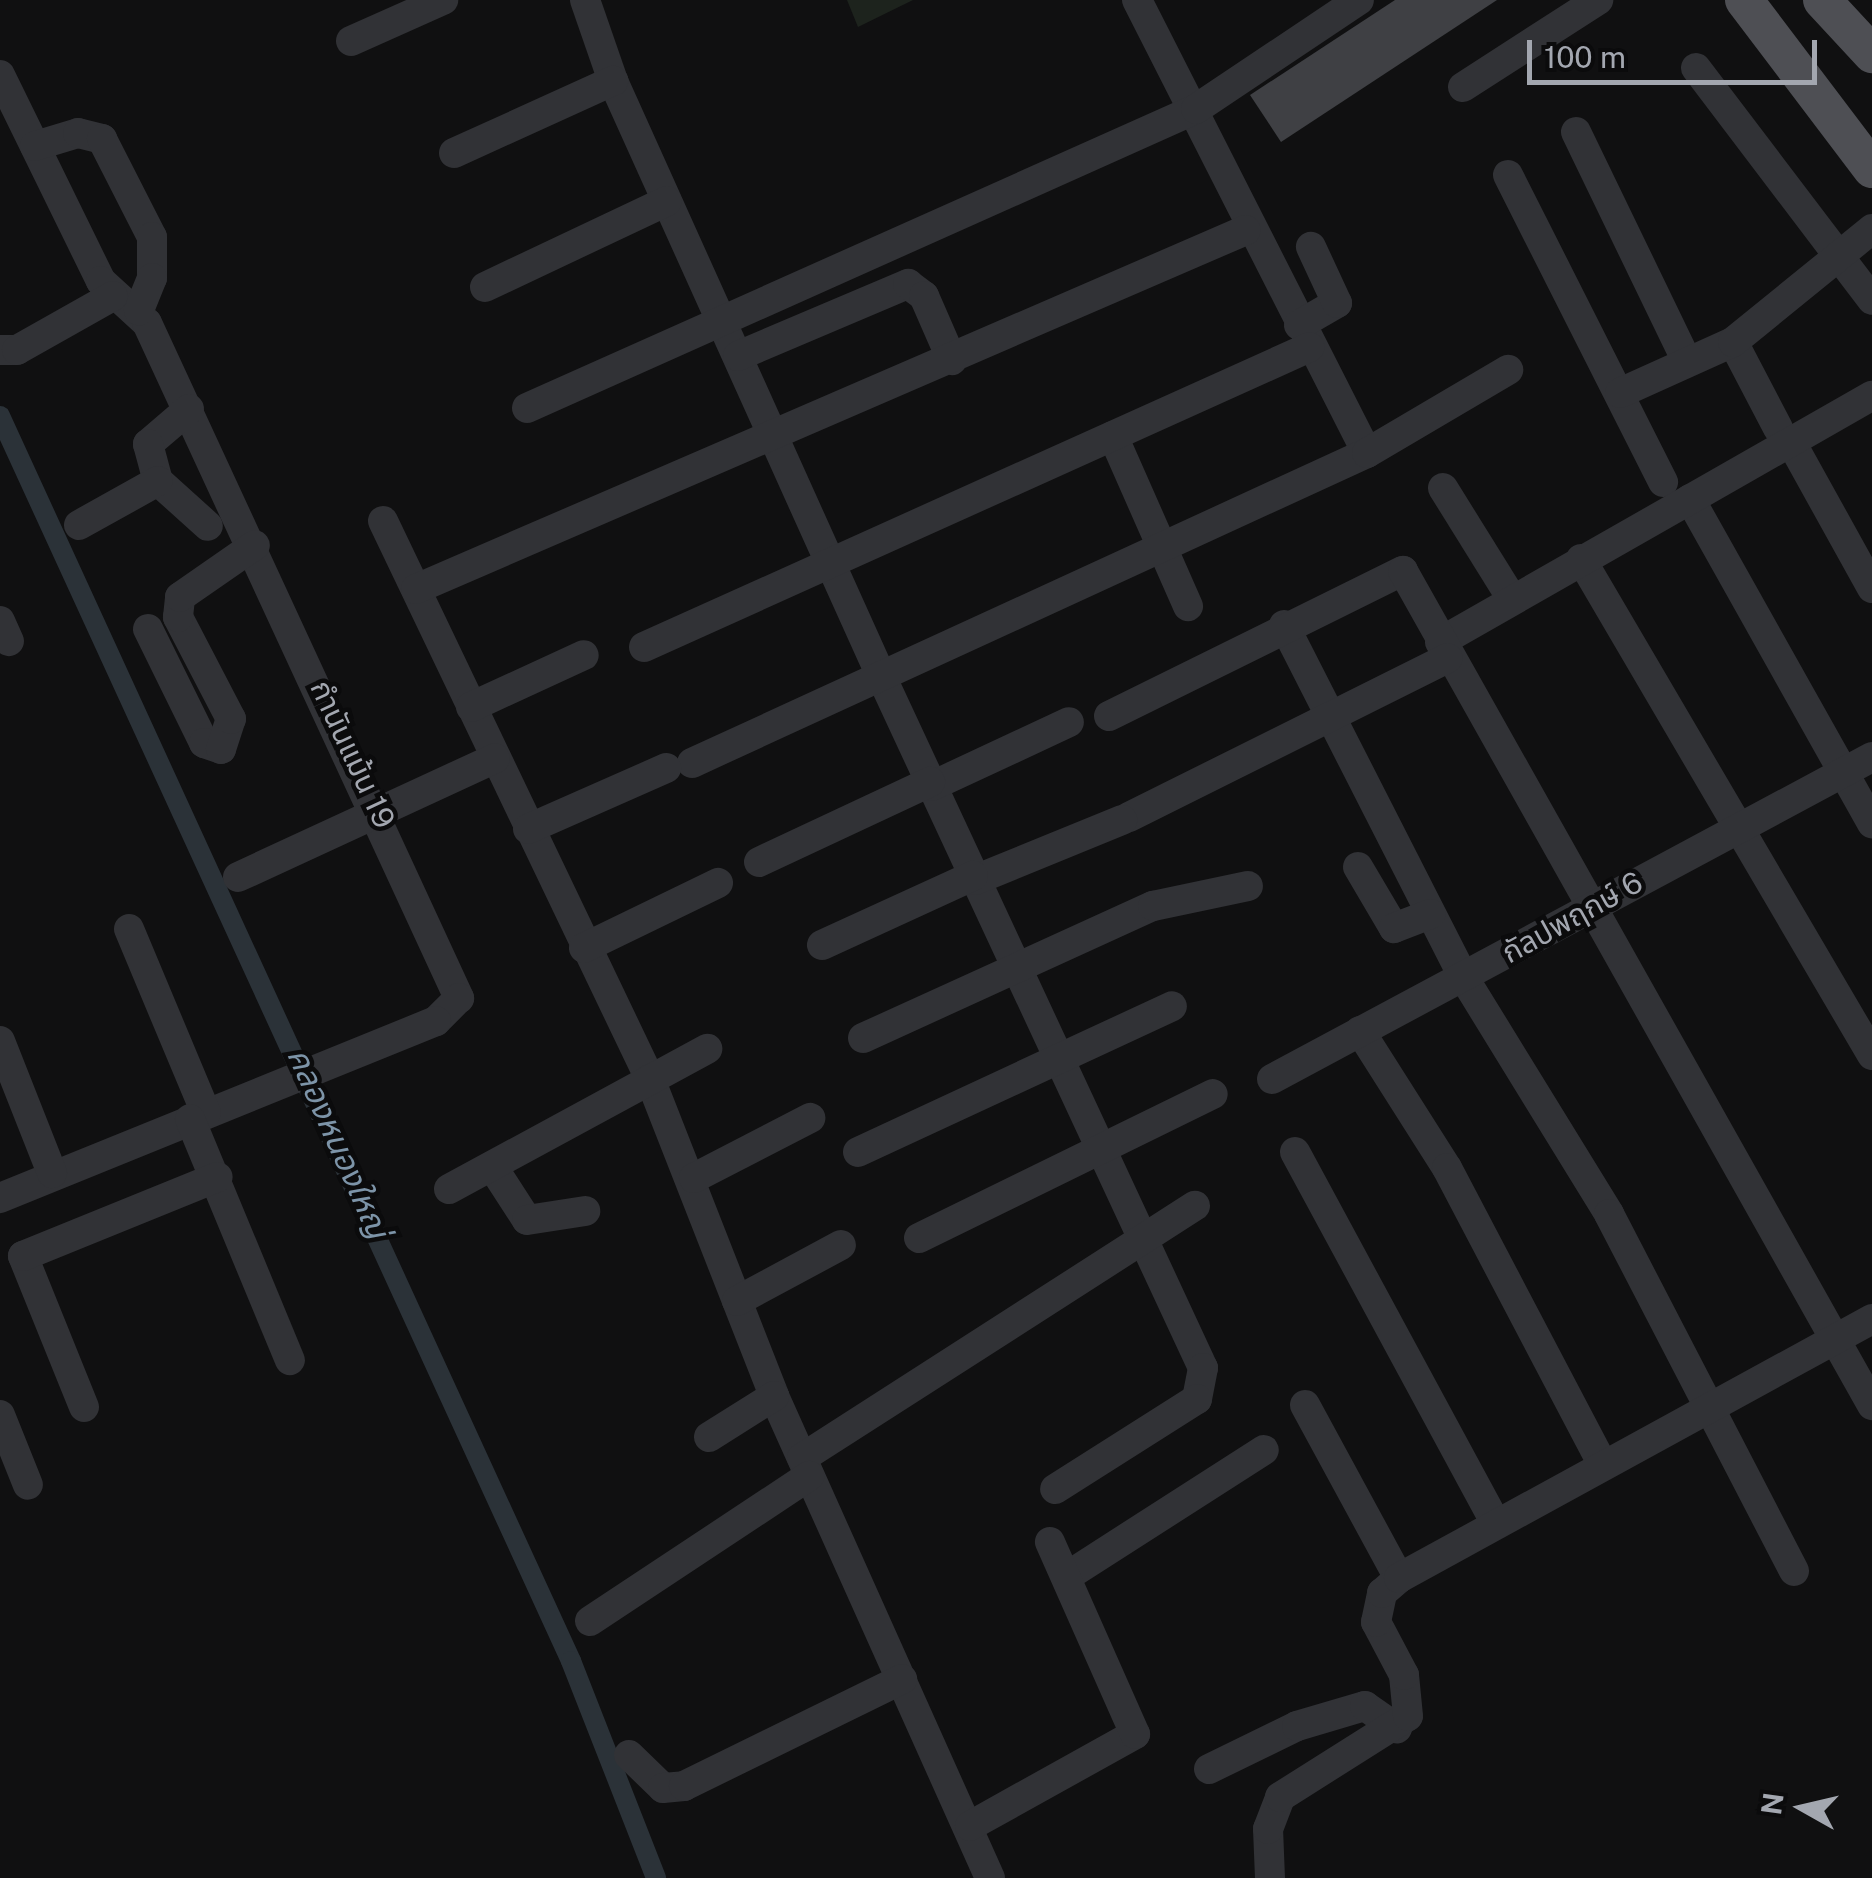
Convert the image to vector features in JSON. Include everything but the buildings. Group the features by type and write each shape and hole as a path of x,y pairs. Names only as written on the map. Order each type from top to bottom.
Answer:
{"main road":[{"path":"1744,0 1872,166"},
{"path":"1770,0 1872,166"},
{"path":"1822,0 1872,54"},
{"path":"1848,0 1872,34"}],"street":[{"path":"351,41 443,0"},
{"path":"586,0 613,81 1059,1064 1106,1146 1142,1240 1206,1382 1197,1399 1055,1489"},
{"path":"1137,0 1196,108 1242,221 1367,453"},
{"path":"527,408 902,246 1196,108 1359,0"},
{"path":"1463,87 1598,0"},
{"path":"1696,68 1872,300"},
{"name":"กำนันแม้น 19","path":"0,75 35,146 188,409 378,808 459,998 436,1021 52,1173 0,1198"},
{"path":"454,153 613,81"},
{"path":"1576,132 1686,360"},
{"path":"35,146 78,133 102,139 152,236 152,278 126,303 72,335"},
{"path":"1508,175 1663,482"},
{"path":"485,287 667,200"},
{"path":"416,589 952,360 1242,221"},
{"path":"1620,393 1733,342 1872,229"},
{"path":"644,647 830,558 1113,436 1304,336 1337,303 1311,247"},
{"path":"738,356 908,284 924,296 952,360"},
{"path":"0,350 17,350 126,303"},
{"path":"1733,342 1872,588"},
{"path":"528,829 882,678 1367,453 1508,370"},
{"path":"822,945 974,878 1126,818 1333,714 1444,650 1512,599 1690,499 1785,435 1872,396"},
{"path":"188,409 149,438 158,482 208,526"},
{"path":"1113,436 1188,606"},
{"path":"79,525 158,482"},
{"path":"1443,488 1512,599"},
{"path":"1690,499 1859,764 1872,822"},
{"path":"384,521 694,1178 774,1396 970,1826 985,1876"},
{"path":"148,629 204,743 221,749 231,719 178,617 180,597 254,545"},
{"path":"1581,559 1732,826 1872,1055"},
{"path":"1109,716 1392,569 1412,582 1444,650 1837,1337 1872,1405"},
{"path":"1284,625 1333,714 1464,978 1609,1214 1704,1410 1794,1571"},
{"path":"471,707 584,655"},
{"path":"759,862 1068,722"},
{"path":"238,876 378,808 495,758"},
{"name":"กัลปพฤกษ์ 6","path":"1272,1079 1464,978 1732,826 1859,764"},
{"path":"1358,868 1394,928 1430,914"},
{"path":"584,948 718,883"},
{"path":"863,1038 1153,906 1248,886"},
{"path":"129,929 218,1177 290,1360"},
{"path":"858,1152 1059,1064 1172,1006"},
{"path":"1360,1031 1447,1168 1601,1462"},
{"path":"0,1041 52,1173"},
{"path":"449,1189 707,1050"},
{"path":"919,1238 1212,1094"},
{"path":"694,1178 810,1118"},
{"path":"1295,1152 1494,1520"},
{"path":"492,1166 527,1220 584,1211"},
{"path":"84,1407 23,1256 218,1177"},
{"path":"590,1621 805,1467 1195,1206"},
{"path":"736,1301 841,1245"},
{"path":"1270,1878 1268,1829 1280,1796 1397,1728 1410,1697 1376,1605 1399,1578 1494,1520 1872,1319"},
{"path":"709,1437 774,1396"},
{"path":"1305,1405 1399,1578"},
{"path":"0,1415 28,1486"},
{"path":"1066,1577 1264,1450"},
{"path":"970,1826 1135,1734 1050,1542"},
{"path":"628,1756 663,1788 684,1786 902,1679"},
{"path":"1209,1769 1298,1726 1365,1706 1397,1728"}],"shaded area":[{"path":"847,0 913,0 858,27"}],"waterway":[{"name":"คลองหนองใหญ่","path":"0,416 571,1661 656,1878"}]}
